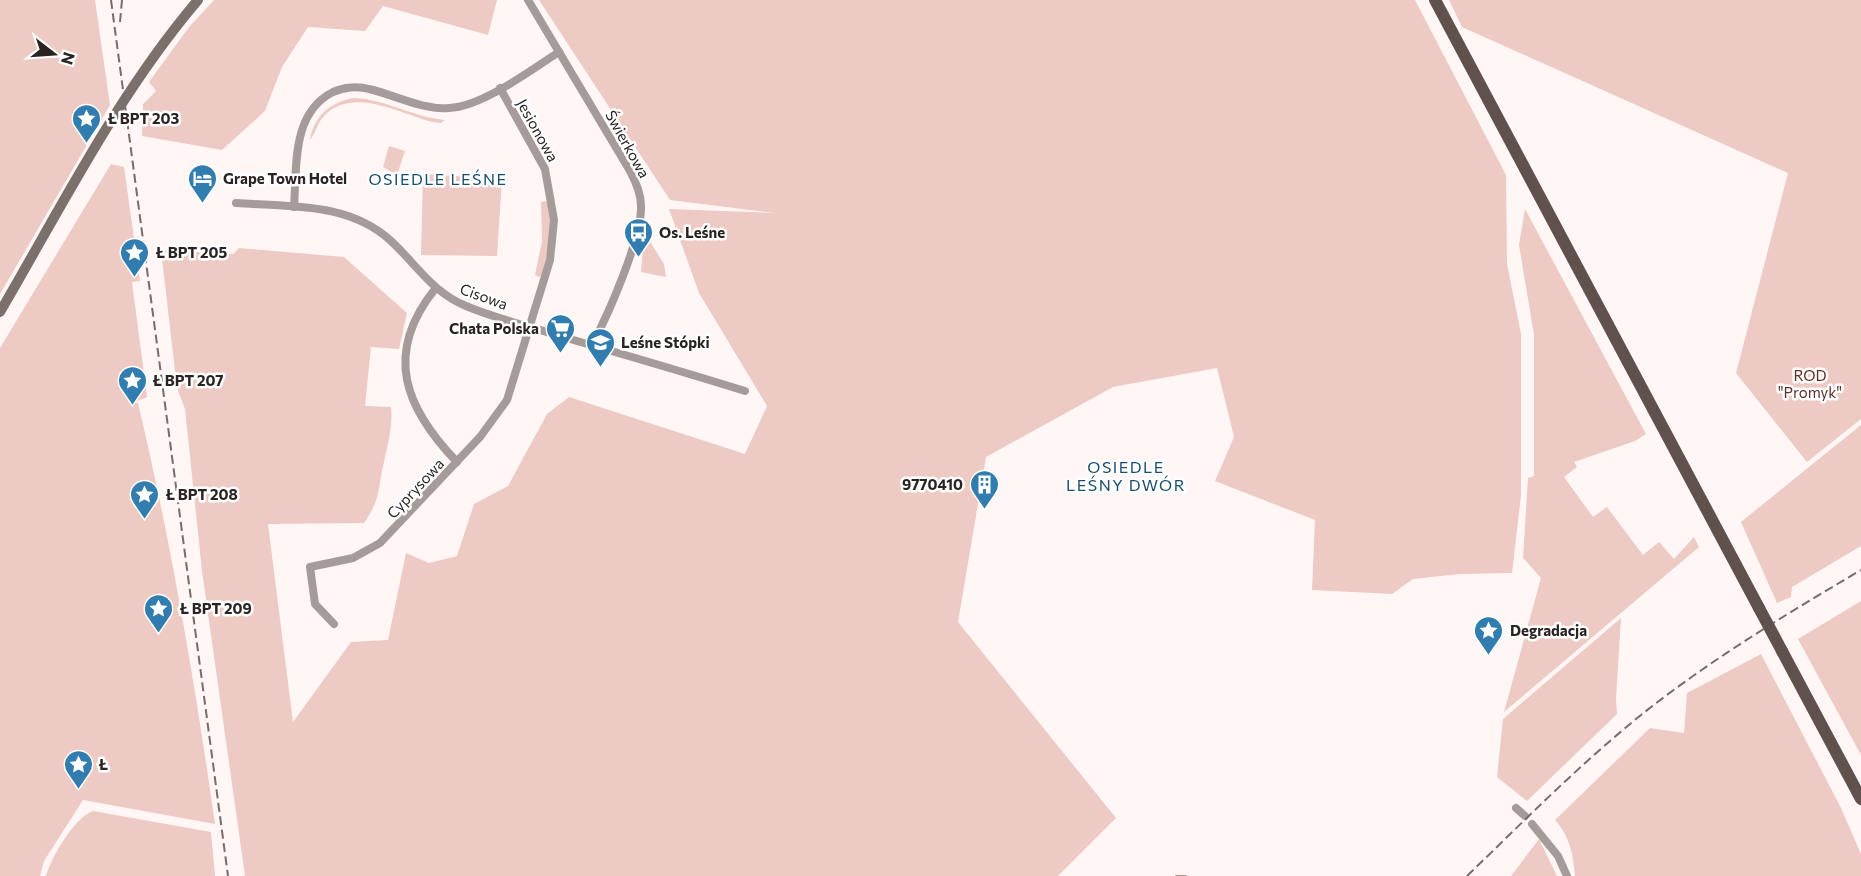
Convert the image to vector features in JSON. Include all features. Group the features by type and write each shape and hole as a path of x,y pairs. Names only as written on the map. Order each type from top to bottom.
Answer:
{"main road":[{"path":"0,312 124,98 156,52 198,0"},
{"path":"1435,0 1861,799"}],"street":[{"name":"Świerkowa","path":"528,0 636,182 641,205 638,228 612,302 592,345"},
{"path":"294,207 301,130 311,110 327,95 337,90 359,87 427,106 450,108 476,102 559,52"},
{"name":"Jesionowa","path":"500,88 540,158 553,203 552,250 530,327"},
{"name":"Cisowa","path":"236,203 334,210 375,227 435,289 468,307 745,391"},
{"path":"435,289 413,324 407,354 407,375 419,417 457,462"},
{"name":"Cyprysowa","path":"334,624 315,604 310,567 353,558 380,543 457,462 502,410 511,389 530,327"},
{"path":"1516,808 1525,816"},
{"path":"1532,824 1558,855 1567,876"}],"green space":[{"path":"0,0 95,0 110,105 0,294"},
{"path":"214,0 497,0 488,35 383,6 365,31 308,27 282,67 265,111 222,150 142,136 143,104 156,91 149,82 189,27"},
{"path":"539,0 1415,0 1506,175 1507,264 1521,334 1521,495 1512,573 1460,574 1413,579 1392,594 1312,590 1315,520 1215,481 1234,437 1217,368 1113,387 986,457 958,622 1116,818 1058,876 245,876 202,571 185,409 177,388 161,250 233,254 239,248 344,257 407,313 399,349 371,347 365,406 391,407 391,421 378,493 374,506 364,523 268,524 293,722 351,642 388,640 406,553 429,563 457,556 474,504 508,486 547,414 569,397 745,454 767,406 699,293 669,209 775,213 670,200"},
{"name":"ROD \"Promyk\"","path":"1449,0 1861,0 1861,419 1807,462 1736,373 1788,173 1462,27"},
{"path":"354,98 377,101 445,120 441,123 432,122 376,104 348,103 335,107 324,116 310,140 315,124 324,112 338,103"},
{"path":"389,146 405,151 397,175 383,167"},
{"path":"111,164 124,167 140,281 132,282 147,397 134,402 138,403 172,560 191,665 215,824 83,800 44,861 40,876 0,876 0,348"},
{"path":"423,174 502,179 497,256 421,255"},
{"path":"547,201 551,216 550,237 544,268 539,277 535,275 542,241 541,202"},
{"path":"1525,209 1646,434 1635,441 1574,462 1577,467 1564,477 1593,517 1607,507 1643,555 1659,542 1674,559 1694,537 1699,547 1504,712 1541,578 1523,558 1528,478 1534,476 1534,335 1519,245"},
{"path":"647,237 664,264 666,277 641,272 643,248"},
{"path":"1861,425 1861,546 1792,587 1791,597 1777,603 1741,522"},
{"path":"1861,601 1861,755 1798,639"},
{"path":"1621,618 1617,714 1527,801 1497,777 1503,719"},
{"path":"1761,654 1841,808 1861,854 1861,876 1575,876 1570,846 1555,820 1650,728 1684,733 1687,693"},
{"path":"93,811 211,832 215,876 46,876 53,859 72,829"},
{"path":"1539,839 1557,876 1511,876"}],"waterway":[{"path":"1176,876 1186,876"}],"railway":[{"path":"111,0 228,876"},
{"path":"120,22 122,0"},
{"path":"1467,876 1574,773 1641,715 1721,657 1861,570"}],"place":[{"name":"Ł BPT 203","path":"87,144"},
{"name":"Grape Town Hotel","path":"202,204"},
{"name":"Os. Leśne","path":"638,258"},
{"name":"Ł BPT 205","path":"135,278"},
{"name":"Chata Polska","path":"560,354"},
{"name":"Leśne Stópki","path":"600,368"},
{"name":"Ł BPT 207","path":"132,406"},
{"name":"9770410","path":"984,510"},
{"name":"Ł BPT 208","path":"145,520"},
{"name":"Ł BPT 209","path":"159,634"},
{"name":"Degradacja","path":"1489,656"},
{"name":"Ł","path":"78,790"}],"district":[{"name":"OSIEDLE LEŚNE","path":"438,178"},
{"name":"OSIEDLE LEŚNY DWÓR","path":"1126,475"}]}
